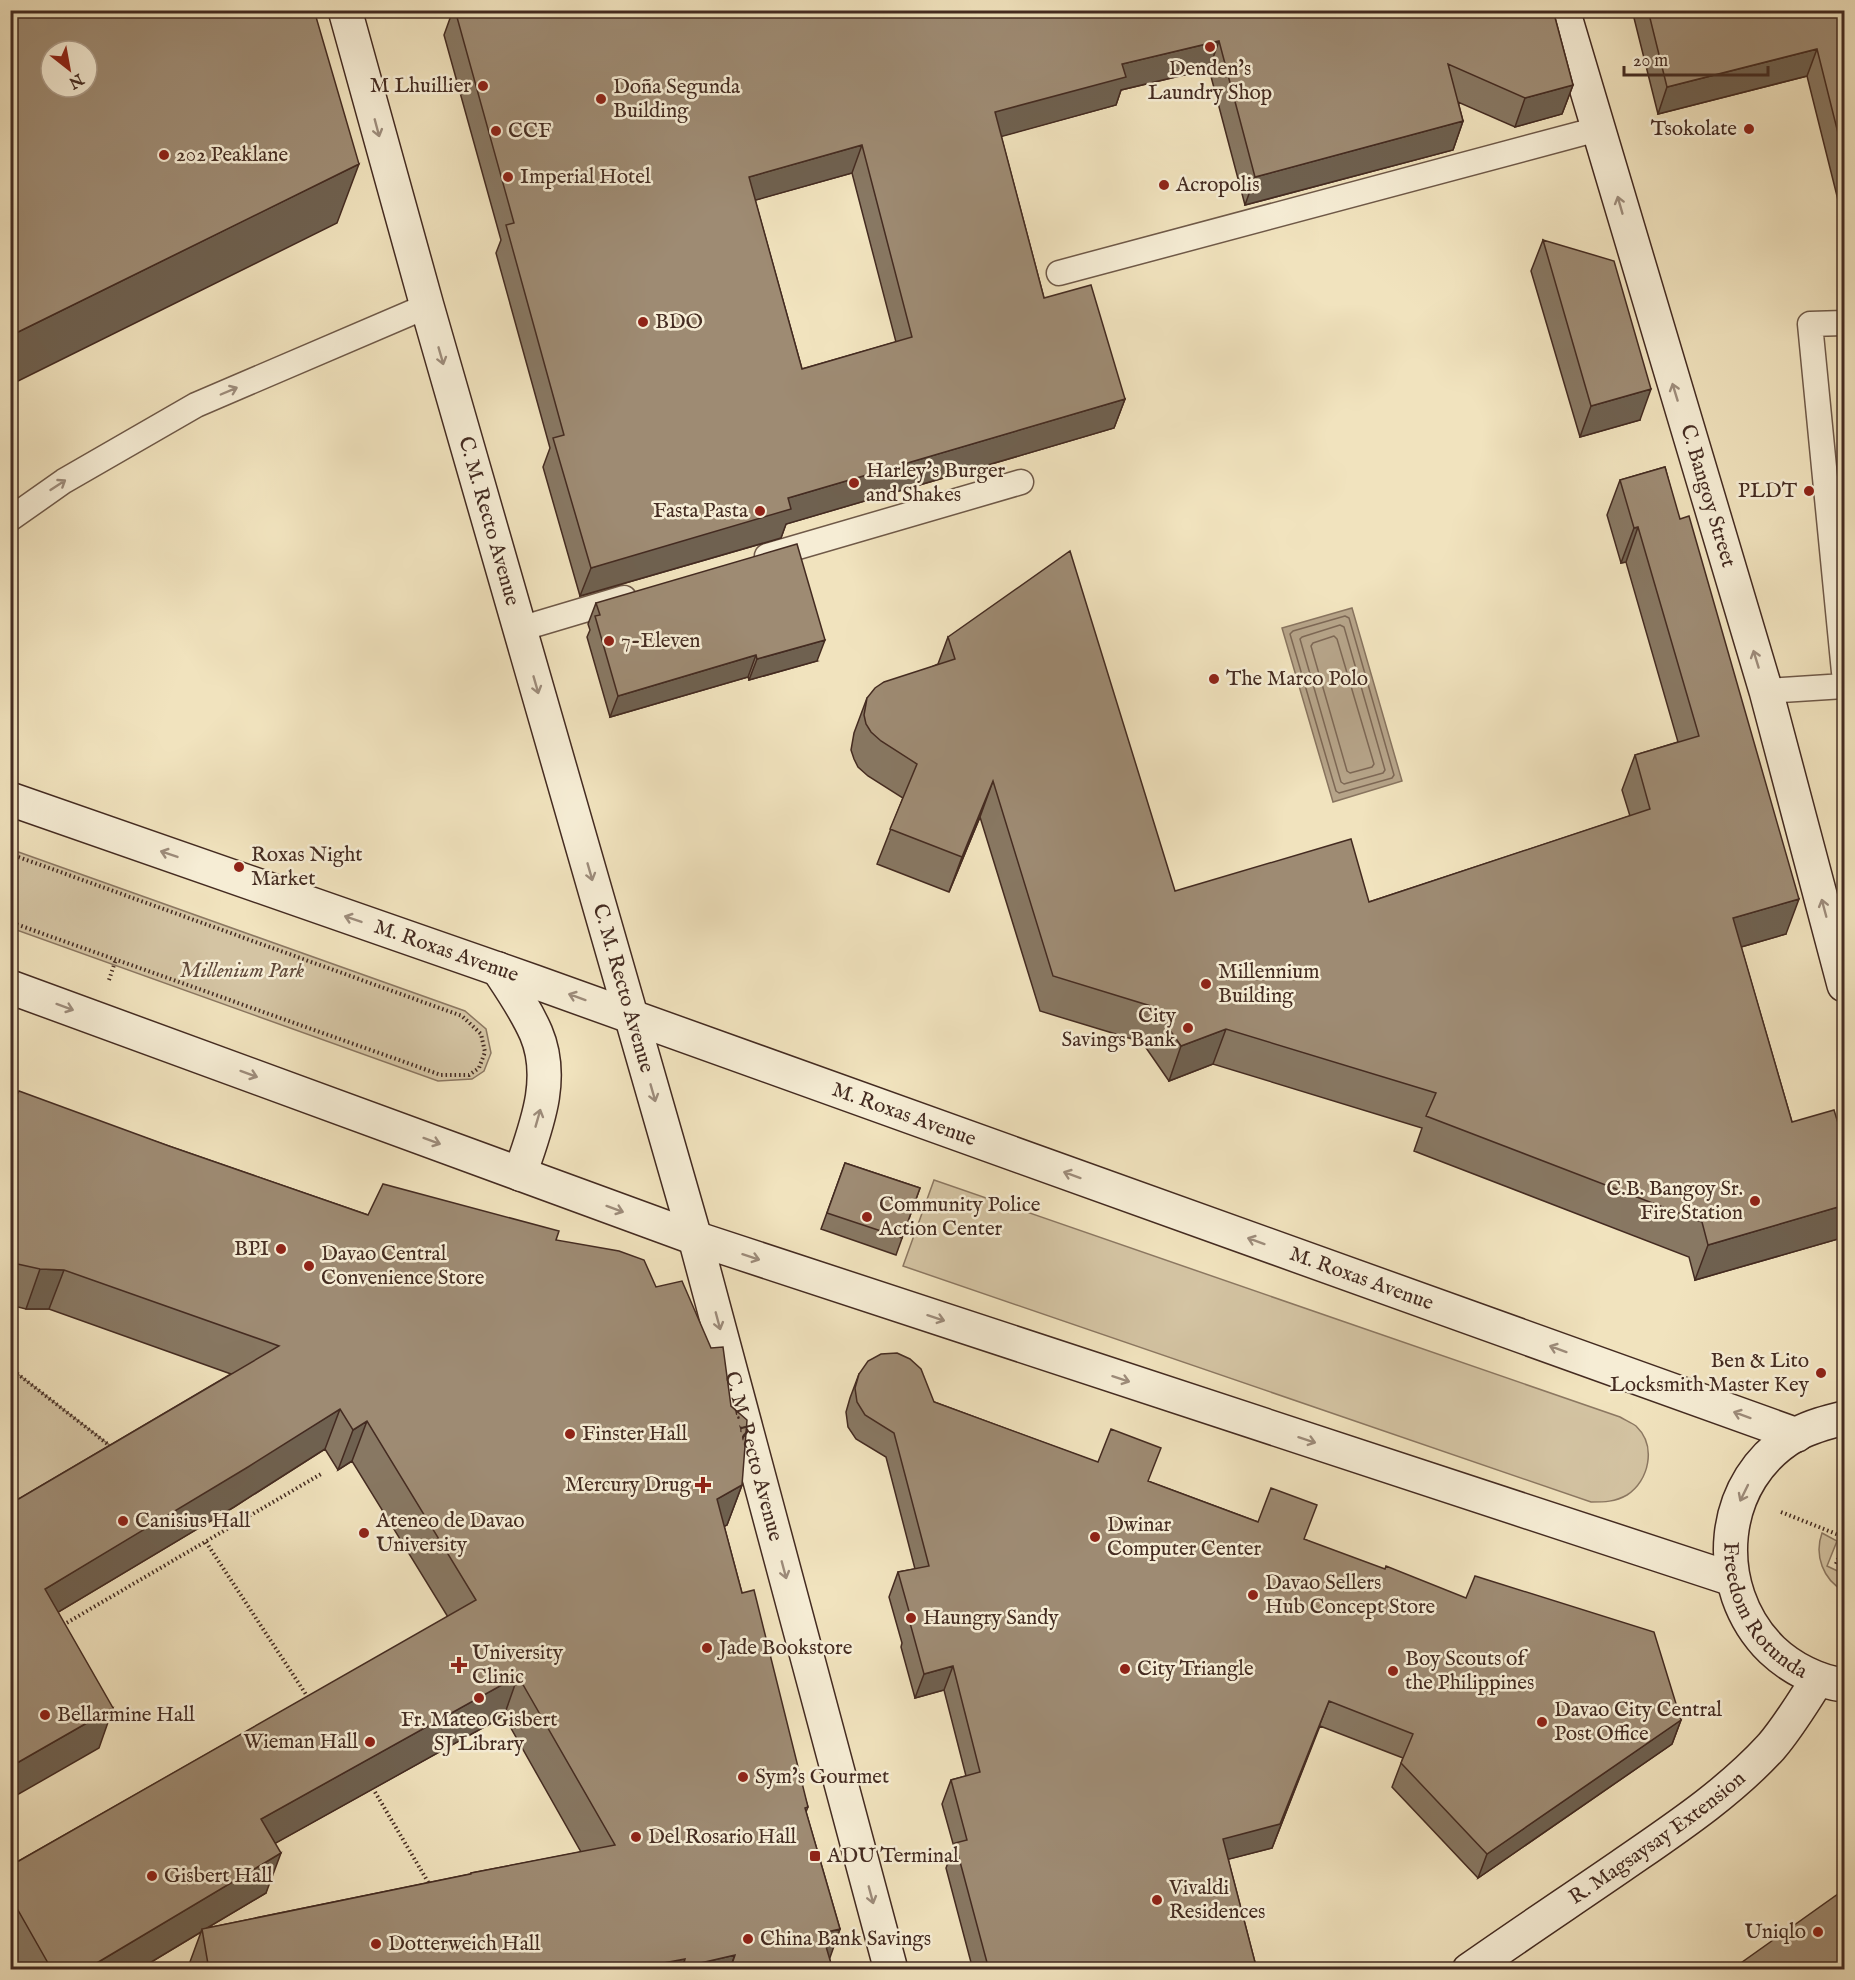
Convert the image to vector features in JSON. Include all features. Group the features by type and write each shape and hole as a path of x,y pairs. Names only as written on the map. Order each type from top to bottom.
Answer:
{"main road":[{"name":"C. M. Recto Avenue","path":"345,10 427,306 695,1238 891,1970"},
{"name":"C. Bangoy Street","path":"1563,10 1766,691 1845,985"},
{"name":"M. Roxas Avenue","path":"10,799 632,1016 1797,1435"},
{"path":"498,969 537,1035 543,1065 541,1106 520,1174"},
{"path":"10,987 695,1238 1732,1580"},
{"name":"Freedom Rotunda","path":"1831,1682 1788,1662 1762,1640 1738,1601 1732,1580 1730,1538 1742,1495 1764,1461 1797,1435 1822,1423 1845,1418"},
{"name":"R. Magsaysay Extension","path":"1469,1970 1702,1809 1745,1774 1793,1718 1831,1682"}],"lane":[{"path":"1059,273 1598,129"},
{"path":"10,519 64,481 196,405 427,306"},
{"path":"1845,322 1810,324 1845,672"},
{"path":"747,562 1021,482"},
{"path":"520,629 645,592"},
{"path":"1766,691 1845,686"}],"path":[{"path":"10,854 462,1016 482,1034 485,1052 479,1068 469,1075 441,1075 10,922"},
{"path":"10,1368 116,1450"},
{"path":"62,1626 321,1474"},
{"path":"1814,1525 1845,1538"},
{"path":"206,1542 309,1700"},
{"path":"1836,1564 1845,1544"},
{"path":"375,1792 433,1890"},
{"path":"168,1970 191,1964"}],"green space":[{"name":"Millenium Park","path":"10,849 465,1011 486,1029 491,1053 484,1071 472,1079 438,1081 11,928"},
{"path":"934,1180 1620,1417 1636,1426 1643,1434 1648,1453 1645,1472 1635,1489 1627,1495 1605,1502 1591,1502 903,1266"},
{"path":"10,1368 134,1464 10,1536"},
{"path":"1822,1533 1837,1541 1827,1566 1844,1574 1844,1591 1831,1580 1822,1566 1819,1550"}],"water":[{"path":"1352,608 1402,781 1333,802 1282,628"}],"building":[{"name":"202 Peaklane","path":"10,10 314,10 359,164 10,336"},
{"path":"455,10 1055,10 1069,14 1081,10 1553,10 1573,85 1525,98 1448,64 1463,121 1255,177 1219,41 1122,64 1126,77 995,112 1044,298 1091,285 1125,399 788,498 791,509 591,568 553,438 564,435 506,225 514,223","holes":["862,145 912,337 802,369 749,177"]},
{"path":"1648,10 1845,10 1845,161 1817,49 1667,87"},
{"path":"1543,240 1614,261 1651,389 1591,406"},
{"path":"1665,467 1680,519 1689,516 1799,899 1733,918 1792,1122 1834,1110 1845,1146 1845,1205 1708,1245 1702,1222 1426,1116 1436,1093 1226,1029 1181,1046 1154,1007 1053,976 993,781 962,857 890,829 917,764 871,732 864,715 867,698 884,682 955,659 948,637 1070,551 1175,891 1351,839 1369,902 1650,809 1635,755 1699,736 1638,527 1634,528 1620,480"},
{"path":"797,544 825,640 757,659 756,655 618,696 595,616 600,615 596,603"},
{"name":"Ateneo de Davao University","path":"10,1091 18,1093 19,1091 368,1215 383,1184 559,1231 556,1240 619,1251 644,1260 656,1287 682,1281 711,1348 723,1347 731,1406 747,1420 742,1485 717,1499 742,1593 754,1590 808,1807 805,1808 840,1929 822,1933 833,1970 730,1970 735,1955 683,1967 685,1959 626,1970 209,1970 202,1929 615,1845 518,1676 261,1819 281,1853 85,1970 52,1970 10,1896 10,1866 476,1600 367,1421 353,1430 340,1409 45,1589 113,1708 10,1767 10,1504 279,1346 64,1270 40,1269 10,1261"},
{"name":"Community Police Action Center","path":"845,1163 920,1188 902,1238 827,1213"},
{"name":"City Triangle","path":"897,1353 910,1359 921,1369 934,1402 1098,1462 1111,1429 1161,1448 1148,1481 1258,1522 1271,1488 1317,1505 1304,1539 1385,1569 1386,1566 1466,1598 1475,1576 1654,1632 1681,1720 1487,1854 1401,1763 1413,1734 1329,1701 1280,1824 1223,1839 1257,1970 989,1970 955,1843 967,1840 951,1780 980,1772 953,1666 924,1674 910,1623 912,1622 898,1572 929,1566 894,1433 865,1415 857,1402 855,1388 859,1374 868,1361 881,1354"},
{"name":"Uniqlo","path":"1845,1889 1845,1970 1731,1970"}],"place":[{"name":"Denden's Laundry Shop","path":"1210,47"},
{"name":"M Lhuillier","path":"483,86"},
{"name":"Doña Segunda Building","path":"601,99"},
{"name":"Tsokolate","path":"1749,129"},
{"name":"CCF","path":"496,131"},
{"name":"202 Peaklane","path":"164,155"},
{"name":"Imperial Hotel","path":"508,177"},
{"name":"Acropolis","path":"1164,185"},
{"name":"BDO","path":"643,322"},
{"name":"Harley's Burger and Shakes","path":"854,483"},
{"name":"PLDT","path":"1809,491"},
{"name":"Fasta Pasta","path":"760,511"},
{"name":"7-Eleven","path":"609,641"},
{"name":"The Marco Polo","path":"1214,679"},
{"name":"Roxas Night Market","path":"239,867"},
{"name":"Millennium Building","path":"1206,984"},
{"name":"City Savings Bank","path":"1188,1028"},
{"name":"C.B. Bangoy Sr. Fire Station","path":"1755,1201"},
{"name":"Community Police Action Center","path":"867,1217"},
{"name":"BPI","path":"281,1249"},
{"name":"Davao Central Convenience Store","path":"309,1266"},
{"name":"Ben & Lito Locksmith Master Key","path":"1821,1373"},
{"name":"Finster Hall","path":"570,1434"},
{"name":"Mercury Drug","path":"703,1485"},
{"name":"Canisius Hall","path":"123,1521"},
{"name":"Ateneo de Davao University","path":"364,1533"},
{"name":"Dwinar Computer Center","path":"1095,1537"},
{"name":"Davao Sellers Hub Concept Store","path":"1253,1595"},
{"name":"Haungry Sandy","path":"911,1618"},
{"name":"Jade Bookstore","path":"707,1648"},
{"name":"University Clinic","path":"459,1665"},
{"name":"City Triangle","path":"1125,1669"},
{"name":"Boy Scouts of the Philippines","path":"1393,1671"},
{"name":"Fr. Mateo Gisbert SJ Library","path":"479,1698"},
{"name":"Bellarmine Hall","path":"45,1715"},
{"name":"Davao City Central Post Office","path":"1542,1722"},
{"name":"Wieman Hall","path":"370,1742"},
{"name":"Sym's Gourmet","path":"743,1777"},
{"name":"Del Rosario Hall","path":"636,1837"},
{"name":"ADU Terminal","path":"815,1856"},
{"name":"Gisbert Hall","path":"152,1876"},
{"name":"Vivaldi Residences","path":"1157,1900"},
{"name":"Uniqlo","path":"1818,1932"},
{"name":"China Bank Savings","path":"748,1939"},
{"name":"Dotterweich Hall","path":"376,1944"}]}
